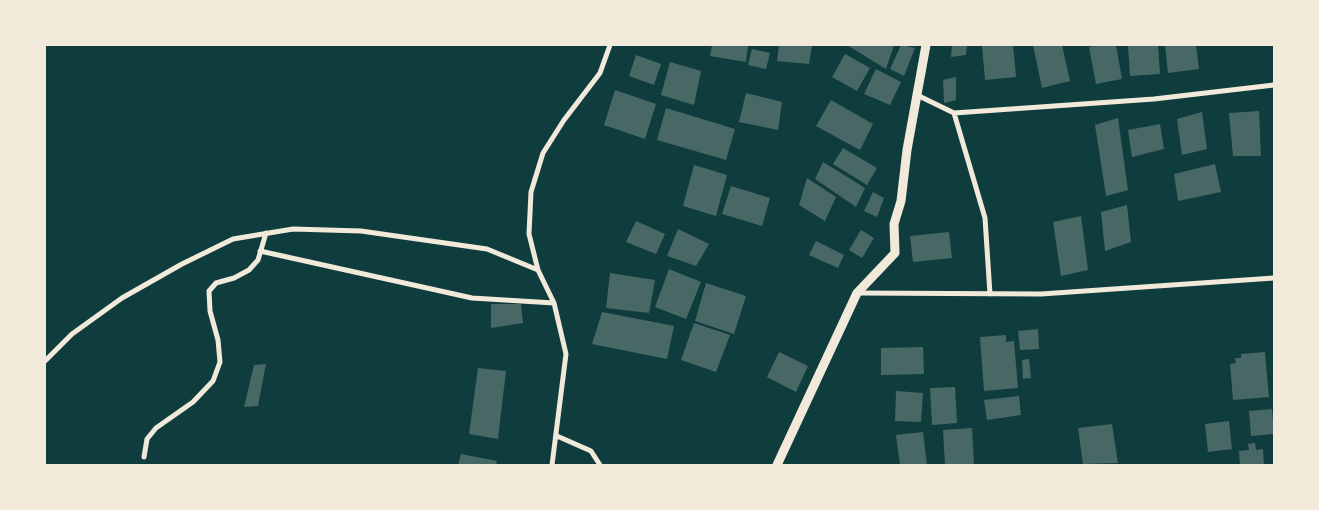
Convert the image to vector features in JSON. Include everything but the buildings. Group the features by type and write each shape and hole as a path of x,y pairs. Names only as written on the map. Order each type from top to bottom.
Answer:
{"street":[{"path":"552,465 566,354 554,303 538,270 529,234 531,192 543,153 564,120 600,73 610,45"},
{"path":"777,465 856,293 895,253 894,224 901,201 916,94 926,45"},
{"path":"916,94 954,113 1154,99 1274,85"},
{"path":"954,113 985,218 990,294"},
{"path":"45,361 72,334 122,298 182,264 233,239 293,228 361,231 487,250 538,270"},
{"path":"144,457 147,439 156,428 193,402 213,382 220,362 218,340 210,311 209,291 216,283 250,270 258,260 266,233"},
{"path":"260,251 472,298 554,303"},
{"path":"856,293 1041,294 1274,278"},
{"path":"557,436 592,451 600,465"}]}
